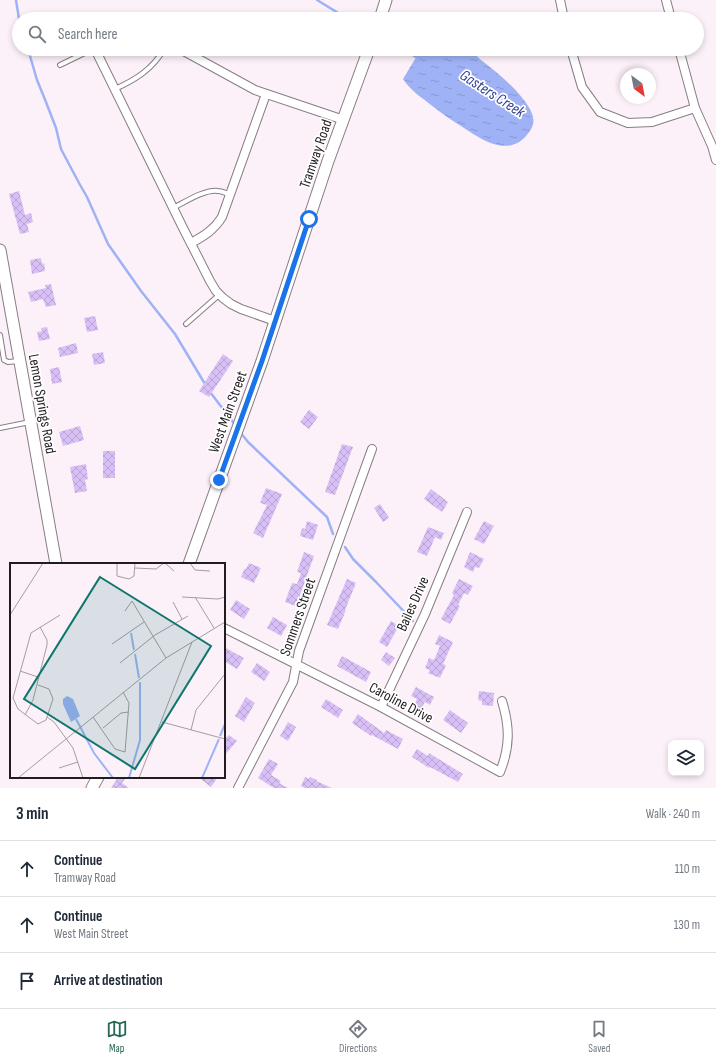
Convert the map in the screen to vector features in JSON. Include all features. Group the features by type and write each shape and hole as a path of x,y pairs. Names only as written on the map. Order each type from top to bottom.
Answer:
{"main road":[{"path":"382,12 386,0"},
{"name":"Tramway Road","path":"270,337 328,161 367,56"},
{"name":"Lemon Springs Road","path":"0,250 4,294 19,361 56,563"},
{"name":"West Main Street","path":"188,563 270,337"},
{"path":"92,788 97,778"}],"street":[{"path":"560,0 563,12"},
{"path":"666,0 669,12"},
{"path":"98,56 210,281 223,298 232,304 241,309 275,321"},
{"path":"193,56 255,90 344,120"},
{"path":"573,56 582,87 600,112 628,123 652,122 695,108"},
{"path":"681,56 695,108 714,145 716,160"},
{"path":"191,244 210,232 222,217 266,94"},
{"name":"Sommers Street","path":"238,788 293,682 299,651 372,449"},
{"name":"Bailes Drive","path":"381,707 425,614 467,512"},
{"name":"Caroline Drive","path":"225,628 381,707 500,772 505,761 508,737 506,713 502,701"}],"lane":[{"path":"60,65 79,56"},
{"path":"115,89 139,76 151,67 160,56"},
{"path":"173,208 210,191 217,190 230,195"},
{"path":"186,324 220,294"},
{"path":"0,335 4,360 8,362 19,361"},
{"path":"0,428 30,422"}],"water":[{"path":"417,56 476,56 501,76 520,95 533,116 532,128 526,136 518,142 502,146 493,144 476,136 438,111 409,87 403,79"}],"building":[{"path":"19,191 25,215 31,213 33,222 27,224 29,232 20,234 9,194"},
{"path":"41,258 42,264 44,263 45,271 32,274 30,260"},
{"path":"51,284 56,305 46,307 43,299 31,302 28,292 46,288 45,285"},
{"path":"95,316 98,330 87,332 84,318"},
{"path":"47,327 50,339 39,341 37,332 42,331 41,328"},
{"path":"76,343 78,353 60,357 58,348"},
{"path":"103,352 105,363 94,365 92,354"},
{"path":"223,354 233,361 209,397 199,391"},
{"path":"59,367 62,382 52,384 50,369"},
{"path":"309,410 318,417 309,429 300,422"},
{"path":"80,426 84,440 63,446 59,432"},
{"path":"342,444 353,447 335,495 325,492"},
{"path":"103,451 115,451 115,478 103,478"},
{"path":"86,464 88,479 85,480 87,491 75,493 70,467"},
{"path":"266,488 282,494 263,538 253,533 267,505 260,503"},
{"path":"431,489 448,502 442,512 424,499"},
{"path":"380,504 389,518 383,522 374,508"},
{"path":"307,521 318,525 313,540 300,536 302,528 305,529"},
{"path":"484,521 494,526 484,544 474,539"},
{"path":"428,527 444,533 441,540 435,537 427,556 417,552"},
{"path":"304,552 314,556 296,606 285,602 292,583 297,584 301,573 297,572"},
{"path":"470,552 484,559 479,568 475,567 473,572 464,567"},
{"path":"249,563 261,568 254,583 241,577"},
{"path":"347,579 356,583 338,629 327,625"},
{"path":"459,579 473,586 468,595 464,593 458,605 460,606 450,624 441,619 454,595 452,593"},
{"path":"236,600 250,609 244,619 230,610"},
{"path":"273,617 287,625 281,636 267,628"},
{"path":"391,621 399,626 387,647 379,642"},
{"path":"439,635 453,642 443,664 446,665 440,678 428,673 430,670 425,668 429,658 434,660 440,646 435,644"},
{"path":"225,648 244,658 237,669 225,662"},
{"path":"386,652 395,658 389,666 381,660"},
{"path":"342,656 371,672 366,682 337,666"},
{"path":"257,663 270,672 264,681 251,672"},
{"path":"416,687 434,697 430,705 425,702 419,712 412,709 417,699 411,696"},
{"path":"479,691 494,693 493,706 482,705 482,701 478,700"},
{"path":"246,697 255,703 244,722 235,716"},
{"path":"326,699 343,710 338,718 321,707"},
{"path":"450,710 468,723 461,733 443,720"},
{"path":"358,714 384,733 386,730 403,739 398,749 372,735 371,736 352,723"},
{"path":"288,722 296,727 288,741 280,736"},
{"path":"229,735 237,741 225,755 225,739"},
{"path":"417,749 428,756 429,753 463,774 458,782 430,767 429,768 412,757"},
{"path":"269,759 278,764 271,775 281,781 279,783 288,788 274,788 258,778"},
{"path":"305,777 309,779 310,777 332,788 305,788 301,786"},
{"path":"117,778 125,778 122,783 129,788 111,788"},
{"path":"199,778 217,778 211,787"}],"waterway":[{"path":"16,0 18,12"},
{"name":"Gasters Creek","path":"317,0 337,12"},
{"path":"30,56 37,80 56,128 61,149 87,197 108,244 141,291 175,334 205,384"},
{"name":"Gasters Creek","path":"414,56 419,59"},
{"path":"210,392 236,426"},
{"path":"240,432 248,442 327,517 333,534"},
{"path":"345,547 353,559 413,621"}],"route":[{"path":"219,480 262,361 309,219"}]}
